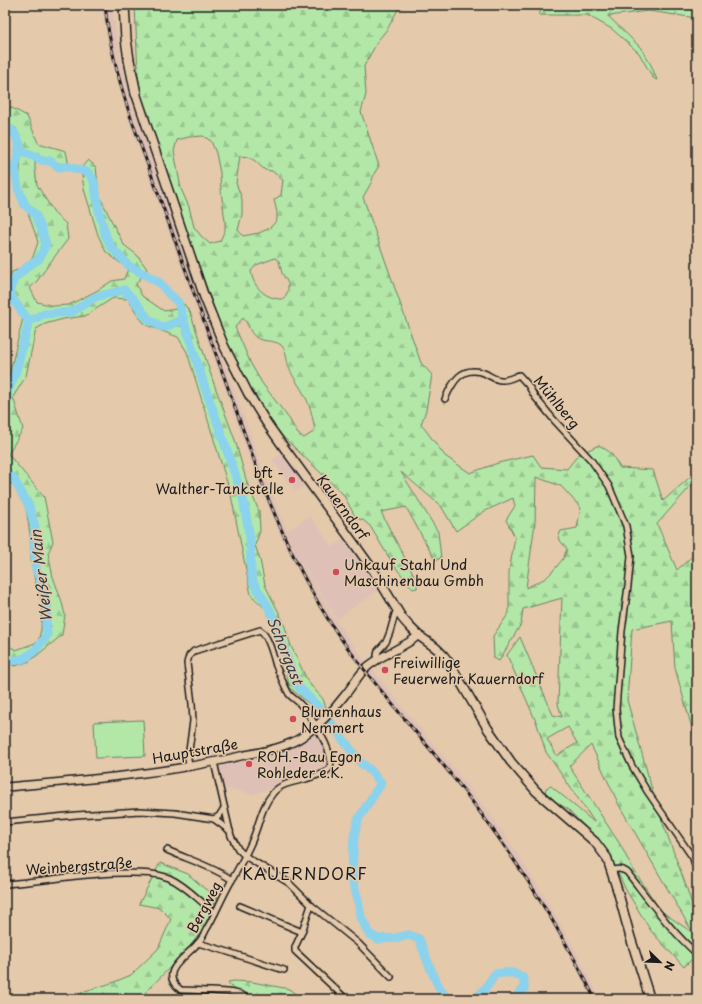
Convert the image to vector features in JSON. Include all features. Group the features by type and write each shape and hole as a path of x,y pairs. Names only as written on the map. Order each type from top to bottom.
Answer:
{"highway":[{"path":"124,5 128,53 136,94"}],"main road":[{"name":"Kauerndorf","path":"136,94 204,296 224,346 248,393 285,450 358,548 409,626 418,635 436,648 450,664 499,746 511,762 536,791 595,842 608,858 650,999"},
{"name":"Hauptstraße","path":"5,787 70,782 189,767 278,747 300,738 319,724 346,695 367,667 378,659 413,641 418,635"}],"street":[{"name":"Mühlberg","path":"446,399 453,382 461,374 471,370 500,380 519,375 554,420 591,460 609,486 626,526 631,556 622,631 616,709 619,738 632,766 647,791 692,858 697,873"},
{"name":"Hauptstraße","path":"378,659 378,651 386,642 395,614 398,611"},
{"path":"189,767 188,758 193,721 187,663 189,656 194,651 260,630 263,632 271,649 276,666 290,695 300,703 310,716 319,724"},
{"name":"Bergweg","path":"248,999 239,994 230,992 181,990 173,981 171,975 175,965 198,943 211,922 252,842 261,813 274,791 282,786 307,779 328,770 330,766 330,758 319,724"},
{"path":"214,762 231,836 238,849 245,856 289,883 311,905 358,943 391,977"},
{"path":"214,819 219,816 224,808"},
{"path":"5,822 76,815 140,811 175,813 214,819 230,831"},
{"path":"167,850 182,857 200,862 232,880"},
{"path":"611,870 618,868 627,872 666,923 697,954"},
{"name":"Weinbergstraße","path":"5,884 116,873 147,873 168,878 182,886 215,913"},
{"path":"311,905 302,932 295,947 296,951 346,999"},
{"path":"240,906 302,932"},
{"path":"198,943 284,970"}],"shaded area":[{"path":"102,5 111,5 122,64 137,117 266,479 287,531 310,516 332,547 347,538 381,588 337,619 298,554 303,564 331,613 355,648 490,814 515,850 564,930 600,999 592,999 543,909 500,843 457,786 349,654 319,609 296,568 261,489 128,119 113,66"},
{"path":"283,453 306,484 295,492 273,460"},
{"path":"317,729 328,753 328,768 324,771 254,794 222,788 218,770 222,763 276,750"}],"green space":[{"path":"135,5 409,5 398,9 364,66 366,94 361,112 379,166 363,197 421,363 432,375 426,410 421,424 445,456 470,473 498,463 533,455 541,467 567,469 578,455 599,445 611,453 620,468 653,470 663,501 697,471 697,479 657,524 677,570 697,552 697,746 675,668 672,621 632,629 627,700 656,804 697,921 697,954 684,967 651,931 626,890 607,850 568,809 545,796 546,788 551,786 595,823 546,752 537,724 507,655 520,637 553,715 562,717 558,704 562,598 523,609 521,624 499,661 494,658 493,636 509,613 509,572 515,537 506,520 515,506 513,498 483,512 456,531 441,506 401,472 438,532 441,558 435,560 406,507 381,512 417,581 417,588 413,589 393,564 370,526 363,520 356,518 343,494 276,430 234,361 174,196 143,104 138,76","holes":["203,136 211,141 216,153 220,173 225,230 220,241 210,244 194,227 189,207 181,189 174,151 177,140","240,156 249,157 265,170 272,171 283,180 281,195 274,200 277,220 270,228 259,233 243,236 238,230 242,214 242,199 236,183","275,258 279,261 282,273 288,283 288,291 284,299 278,299 262,292 255,283 251,271 256,265","243,318 254,336 263,340 279,343 283,347 288,365 309,406 315,431 304,438 297,433 290,420 262,383 251,364 235,327","536,477 561,486 581,508 577,528 561,531 558,538 567,549 563,559 546,578 526,588 535,522","568,727 577,743 557,756 547,739","591,745 619,805 693,933 661,911 631,866 621,846 569,766"]},
{"path":"583,5 697,5 697,18 648,11 608,16 640,47 651,65 657,80 653,78 639,53 612,29 587,15 539,15 542,8 584,7"},
{"path":"5,106 27,116 38,143 66,151 69,167 35,154 37,185 55,214 66,224 68,239 37,281 30,288 37,302 54,306 69,305 112,281 124,279 128,269 106,252 98,235 84,189 81,168 88,160 96,167 99,195 124,245 137,255 147,269 136,284 142,296 164,311 176,309 184,304 190,312 214,384 235,440 247,483 259,511 260,531 255,545 260,560 265,585 283,621 291,646 308,682 323,699 328,714 323,719 319,712 289,687 286,665 278,644 277,634 269,612 251,595 231,495 187,352 178,337 146,325 139,317 128,299 113,298 85,316 63,319 45,324 36,329 26,376 13,397 23,429 8,454 44,497 53,542 48,553 53,577 65,615 62,635 30,661 15,666 5,662 5,644 16,650 38,642 41,630 42,602 35,581 31,561 30,534 26,508 13,485 5,480 5,393 23,318 5,295 12,272 22,268 33,257 38,242 19,183 22,143 16,128 5,123"},
{"path":"143,720 145,756 96,758 94,722"},
{"path":"160,863 188,874 205,889 218,896 202,931 186,951 139,999 58,999 112,983 131,975 158,949 171,919 160,908 139,904"},
{"path":"228,982 252,982 289,989 302,999 254,999 233,989"}],"waterway":[{"name":"Weißer Main","path":"5,125 14,132 20,145 15,169 18,188 25,205 35,214 46,244 39,259 28,266 14,279 9,291 14,301 29,321 16,371 8,391 5,404"},
{"name":"Schorgast","path":"19,148 41,160 50,161 58,167 69,167 89,173 94,182 100,216 111,247 129,266 160,283 178,302 205,388 243,498 250,538 251,571 253,582 269,608 276,624 291,670 298,686 321,710 360,762 371,771 381,783 358,820 354,836 352,870 353,882 361,917 369,934 378,939 396,938 409,935 419,939 436,981 440,989 449,999"},
{"name":"Schorgast","path":"29,321 44,314 72,312 95,297 124,290 134,300 148,319 160,326 165,327 183,318"},
{"name":"Weißer Main","path":"5,473 13,478 29,506 35,527 34,547 36,569 44,589 47,609 47,635 34,651 30,655 19,660 5,660"},
{"name":"Schorgast","path":"475,999 485,989 495,974 514,973 524,979 524,989 516,997 509,999"}],"railway":[{"path":"105,5 115,63 131,118 264,488 279,526 296,562 315,598 353,656 460,786 510,854 555,925 595,999"}],"place":[{"name":"bft - Walther-Tankstelle","path":"292,480"},
{"name":"Unkauf Stahl Und Maschinenbau Gmbh","path":"336,572"},
{"name":"Freiwillige Feuerwehr Kauerndorf","path":"385,670"},
{"name":"Blumenhaus Nemmert","path":"293,719"},
{"name":"ROH.-Bau Egon Rohleder e.K.","path":"249,764"}],"district":[{"name":"KAUERNDORF","path":"305,873"}]}
